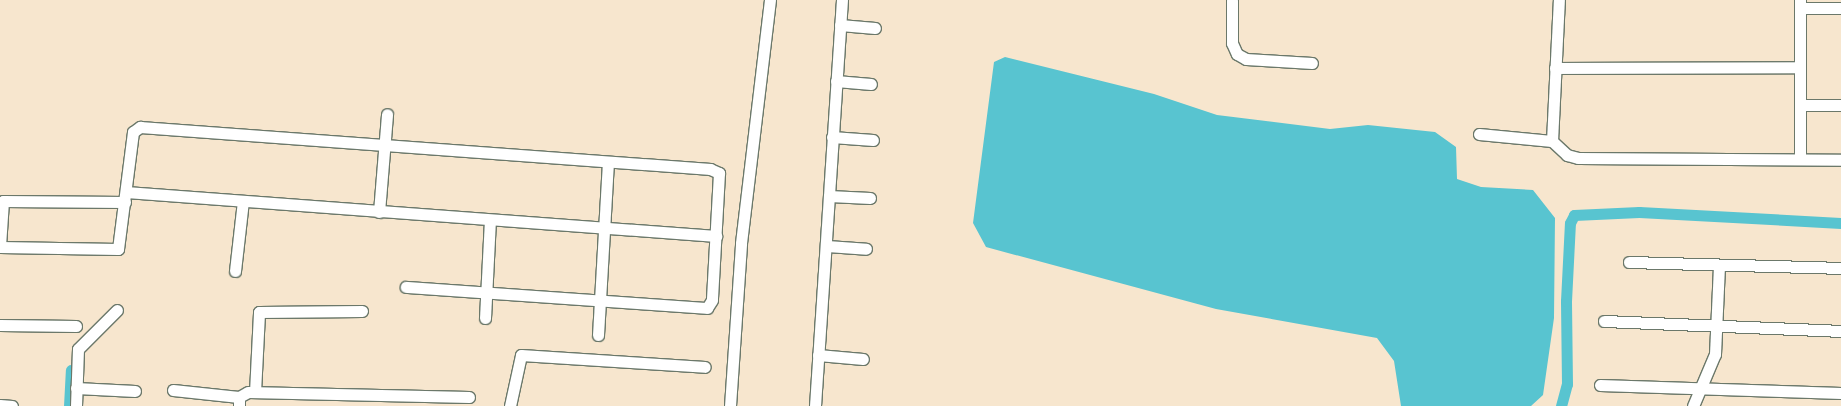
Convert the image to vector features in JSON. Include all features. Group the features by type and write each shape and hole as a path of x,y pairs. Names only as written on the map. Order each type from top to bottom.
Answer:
{"street":[{"path":"730,406 741,243 770,0"},
{"path":"815,406 842,0"},
{"path":"1232,0 1232,43 1236,54 1246,59 1312,63"},
{"path":"1552,141 1559,0"},
{"path":"1800,158 1800,4 1841,8"},
{"path":"840,25 875,28"},
{"path":"1555,68 1800,67"},
{"path":"836,81 870,84"},
{"path":"1800,105 1841,105"},
{"path":"378,212 387,114"},
{"path":"406,287 710,307 716,236 719,173 710,169 384,146 140,126 133,132 125,197 119,247 116,250 0,247 3,201 125,197 243,201 716,236"},
{"path":"1480,134 1552,141 1567,155 1578,158 1800,158 1841,160"},
{"path":"832,137 873,140"},
{"path":"598,334 608,162"},
{"path":"829,196 870,198"},
{"path":"235,271 243,201"},
{"path":"485,318 490,220"},
{"path":"827,246 866,249"},
{"path":"1629,262 1841,268"},
{"path":"1693,406 1712,364 1719,265"},
{"path":"76,406 78,349 117,310"},
{"path":"255,392 259,312 362,311"},
{"path":"1604,321 1841,331"},
{"path":"0,325 76,326"},
{"path":"510,406 521,355 704,367"},
{"path":"818,355 863,358"},
{"path":"1600,385 1841,393"},
{"path":"76,388 134,391"},
{"path":"173,390 239,401 255,392 469,397"},
{"path":"0,406 12,406"}],"water":[{"path":"1005,57 1154,94 1217,115 1330,129 1368,125 1435,132 1456,147 1457,179 1481,187 1533,190 1555,218 1554,318 1543,395 1531,406 1401,406 1394,361 1377,338 1216,309 986,247 973,223 994,62"}],"waterway":[{"path":"1561,406 1567,384 1566,301 1570,223 1574,215 1639,212 1841,223"},
{"path":"69,406 71,370"}]}
